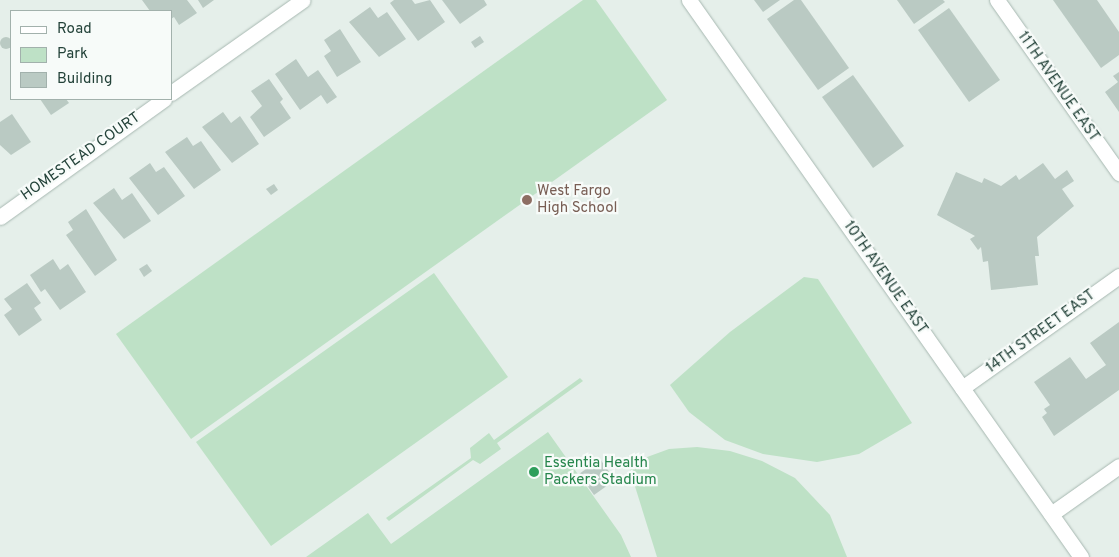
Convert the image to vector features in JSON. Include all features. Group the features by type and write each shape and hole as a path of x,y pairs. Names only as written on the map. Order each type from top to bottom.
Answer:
{"street":[{"path":"172,92 303,0"},
{"name":"10TH AVENUE EAST","path":"690,0 1081,557"},
{"name":"11TH AVENUE EAST","path":"997,0 1119,173"},
{"name":"HOMESTEAD COURT","path":"0,217 163,100"},
{"name":"14TH STREET EAST","path":"962,388 1119,276"},
{"path":"1051,514 1119,466"}],"green space":[{"path":"583,0 596,0 667,100 191,439 116,334"},
{"path":"434,273 508,377 271,546 196,442"},
{"path":"804,277 818,279 912,423 859,454 817,462 763,454 725,440 689,412 670,385 730,332"},
{"path":"580,378 583,381 497,443 501,449 480,464 473,460 389,521 386,518 471,458 470,448 489,433 494,440"},
{"name":"Essentia Health Packers Stadium","path":"548,432 621,535 631,557 306,557 368,513 391,544"},
{"path":"697,447 730,451 762,461 795,478 830,515 847,557 657,557 628,464 669,449"}],"building":[{"path":"142,0 187,0 197,13 179,25 174,17 172,18 172,10 149,10"},
{"path":"198,0 214,0 203,8"},
{"path":"394,0 412,0 415,4 430,0 445,22 418,41 390,3"},
{"path":"442,0 484,0 487,5 460,24"},
{"path":"754,0 780,0 763,12"},
{"path":"794,0 801,0 849,68 818,90 767,19"},
{"path":"897,0 943,0 945,2 914,24"},
{"path":"1053,0 1097,0 1119,32 1119,55 1101,68"},
{"path":"370,7 378,18 387,12 406,39 379,57 349,22"},
{"path":"949,8 1000,80 969,102 918,30"},
{"path":"340,29 361,62 337,77 324,56 331,51 324,40"},
{"path":"480,36 484,42 475,48 471,42"},
{"path":"4,37 10,39 10,47 4,49 0,45 0,41"},
{"path":"296,59 308,77 318,70 337,97 327,104 321,95 300,110 275,74"},
{"path":"1119,72 1119,112 1105,92 1118,82 1113,76"},
{"path":"853,75 904,146 873,168 822,97"},
{"path":"269,79 283,99 280,102 291,118 264,137 250,117 262,106 251,91"},
{"path":"41,100 67,100 69,103 51,115"},
{"path":"223,112 231,123 240,116 259,144 232,163 202,127"},
{"path":"12,114 31,142 11,155 0,145 0,122"},
{"path":"187,137 193,146 201,141 221,170 194,189 165,152"},
{"path":"150,163 156,172 164,167 185,196 158,215 129,178"},
{"path":"1043,163 1055,179 1067,170 1074,181 1062,189 1074,206 1037,237 1039,256 1035,256 1038,285 991,290 988,261 983,262 981,247 978,250 970,239 975,236 937,215 956,172 982,183 984,178 1001,186 1016,175 1019,180"},
{"path":"274,184 278,190 271,195 266,189"},
{"path":"114,188 122,200 132,193 151,221 124,239 93,203"},
{"path":"86,209 117,260 95,276 66,235 73,230 68,222"},
{"path":"53,259 60,270 68,264 86,292 60,310 45,289 41,292 30,275"},
{"path":"147,264 152,271 144,277 139,269"},
{"path":"27,283 41,303 34,308 42,320 19,336 4,315 12,309 4,299"},
{"path":"1119,322 1119,390 1054,436 1042,417 1047,413 1044,409 1050,405 1034,382 1070,357 1086,379 1106,365 1090,343"},
{"path":"600,459 615,480 594,495 579,474"}],"place":[{"name":"West Fargo High School","path":"527,200"},
{"name":"Essentia Health Packers Stadium","path":"534,472"}]}
